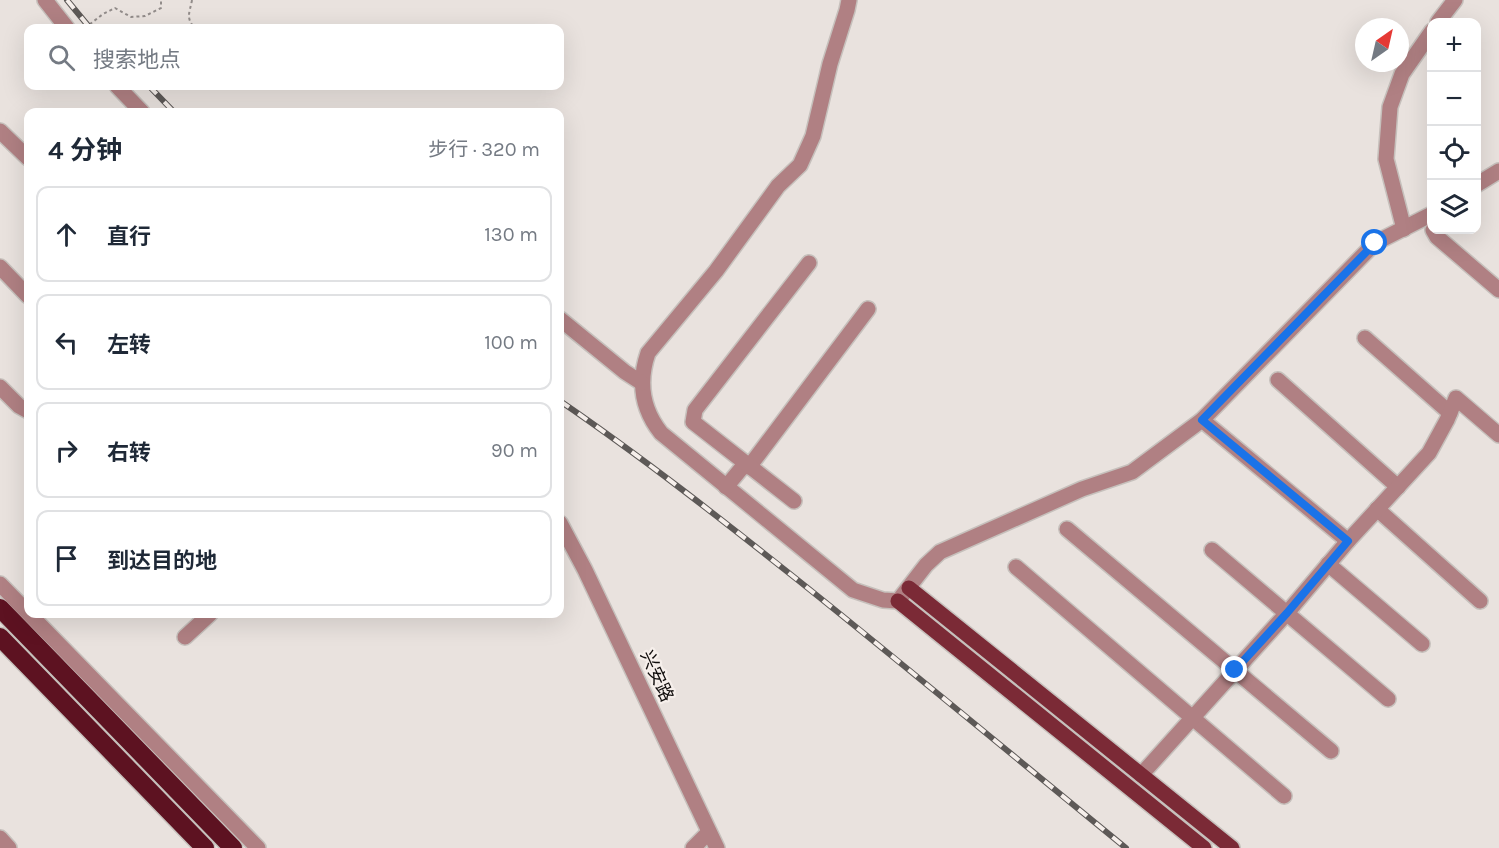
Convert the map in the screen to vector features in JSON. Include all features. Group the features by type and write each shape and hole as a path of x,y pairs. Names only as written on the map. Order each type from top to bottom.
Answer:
{"highway":[{"path":"0,608 233,848"},
{"path":"0,637 205,848"}],"main road":[{"path":"909,588 1232,848"},
{"path":"898,601 1204,848"}],"street":[{"path":"45,0 64,24"},
{"path":"849,0 848,10 830,64 813,136 800,165 778,186 716,271 648,353 642,383 645,404 662,433 853,590 883,600 898,601 926,565 940,552 1082,489 1132,472 1202,420 1375,243 1404,229 1427,223"},
{"path":"1441,18 1455,0"},
{"path":"1404,229 1386,159 1390,107 1402,74 1427,37"},
{"path":"121,90 138,108"},
{"path":"0,130 24,154"},
{"path":"1481,182 1499,171"},
{"path":"1436,234 1499,290"},
{"path":"794,501 693,422 695,410 809,263"},
{"path":"0,267 24,292"},
{"path":"726,487 747,465 868,309"},
{"path":"564,322 642,383"},
{"path":"1365,338 1450,413"},
{"path":"1278,380 1398,487"},
{"path":"0,387 24,409"},
{"path":"1141,775 1429,453 1456,398 1499,435"},
{"path":"1202,420 1348,541"},
{"path":"1377,509 1480,601"},
{"path":"1067,529 1330,751"},
{"name":"兴安路","path":"564,531 717,848"},
{"path":"1212,550 1388,699"},
{"path":"1328,564 1422,644"},
{"path":"1016,567 1284,796"},
{"path":"0,584 24,605"},
{"path":"39,618 258,848"},
{"path":"185,637 206,618"},
{"path":"693,848 709,832"},
{"path":"0,838 9,848"}],"path":[{"path":"90,24 115,8 131,17 150,15 161,8 160,0"},
{"path":"191,24 188,17 192,0"}],"railway":[{"path":"67,0 87,24"},
{"path":"153,90 170,108"},
{"path":"564,404 651,466 770,558 1126,848"}],"route":[{"path":"1235,670 1348,541 1202,420 1375,243"}]}
